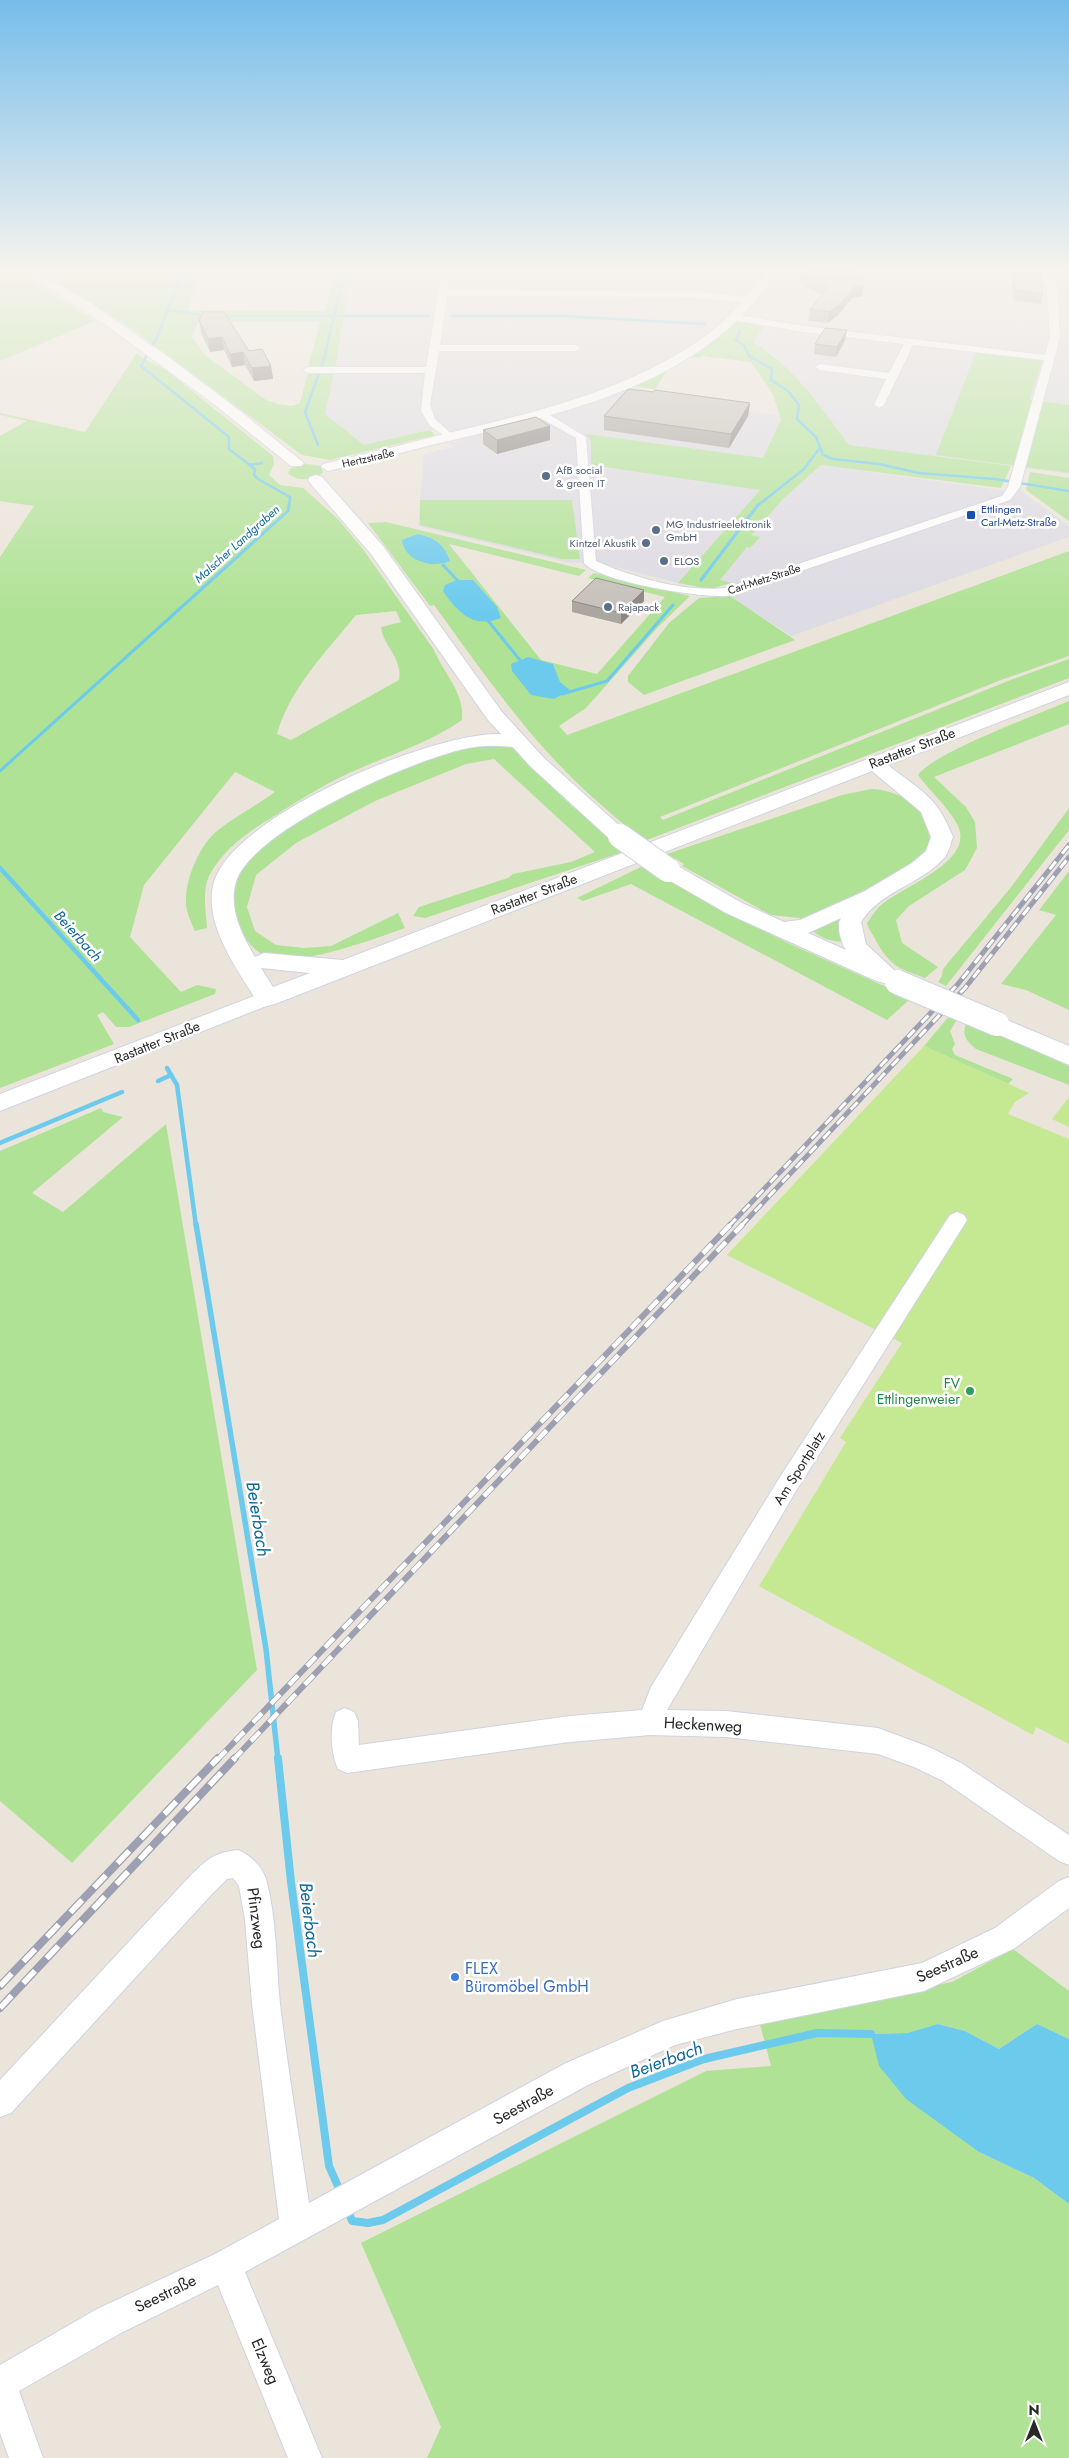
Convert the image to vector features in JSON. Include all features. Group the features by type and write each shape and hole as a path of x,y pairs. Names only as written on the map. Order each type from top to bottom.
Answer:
{"main road":[{"path":"194,383 269,439 296,463"},
{"path":"283,474 286,467 296,463 318,462 328,467 328,473 309,481 377,550 484,701 518,742 569,794 620,836 668,870 734,908 892,980 1069,1056"},
{"name":"Rastatter Straße","path":"272,996 1069,688"},
{"path":"453,745 474,729 484,701"},
{"path":"272,996 226,926 222,903 225,880 236,861 253,844 282,823 359,782 453,745 487,739 518,742"},
{"path":"780,930 805,926 848,904 873,895 916,871 936,854 941,846 943,838 938,822 926,805 886,776 874,763"},
{"path":"873,895 857,908 850,918 851,935 858,951 892,980"},
{"path":"239,947 271,967 278,979 272,996"},
{"path":"264,961 306,966 348,966"}],"street":[{"path":"429,383 426,411 434,425 450,437"},
{"name":"Hertzstraße","path":"328,467 541,414 627,383"},
{"path":"880,405 890,383"},
{"name":"Carl-Metz-Straße","path":"541,414 581,437 590,563 608,571 697,593 712,594 727,592 992,504 1010,494 1030,434 1043,383"},
{"name":"Rastatter Straße","path":"0,1103 272,996"},
{"name":"Am Sportplatz","path":"650,1722 660,1696 788,1484 957,1220"},
{"name":"Heckenweg","path":"345,1721 347,1760 570,1729 650,1722 726,1724 878,1741 920,1756 952,1772 1069,1851"},
{"name":"Pfinzweg","path":"0,2102 202,1884 221,1866 238,1864 252,1879 259,1920 266,2004 296,2226"},
{"name":"Seestraße","path":"0,2384 109,2321 226,2265 577,2074 673,2031 736,2014 924,1978 1005,1938 1069,1891"},
{"name":"Elzweg","path":"226,2265 305,2458"},
{"path":"0,2384 26,2458"}],"shaded area":[{"path":"331,383 643,383 622,394 780,416 793,452 678,583 596,562 570,563 418,526 424,454 453,447 450,443 465,439 446,427 364,445 325,414"},
{"path":"800,383 1069,383 1069,474 1024,468 1021,491 1069,526 1069,537 791,636 730,596 743,592 732,583 720,580 747,547 760,537 751,535 783,499 821,465 1007,491 1014,467 849,445 816,400"}],"green space":[{"path":"117,383 182,383 273,456 274,464 269,475 280,485 303,488 338,519 362,548 434,650 457,692 462,710 462,720 421,743 329,783 245,835 221,858 209,876 205,895 207,928 195,931 187,911 186,898 192,870 200,852 211,836 218,830 275,792 235,772 144,885 130,937 181,992 197,985 216,989 215,994 129,1027 116,1027 103,1012 97,1015 114,1044 0,1088 0,557 34,506 0,501 0,436 27,421 0,415 0,413 85,432","holes":["396,611 401,622 381,627 385,640 396,659 399,680 291,740 277,734 283,717 300,686 356,615"]},
{"path":"205,383 243,383 266,400 292,406 300,403 305,383 332,383 325,414 364,445 430,430 435,435 330,460 302,455"},
{"path":"641,383 659,383 655,389 634,386"},
{"path":"765,383 801,383 849,445 1011,466 1001,488 821,465 783,499 751,535 760,537 750,548 747,547 720,580 732,583 710,589 678,583 760,490 591,465 591,441 586,434 763,458 781,420 773,394"},
{"path":"964,383 1035,383 1030,400 1069,405 1069,473 936,455"},
{"path":"306,464 321,466 323,473 314,477 300,479 288,473 291,468"},
{"path":"1030,472 1069,478 1069,521 1026,490"},
{"path":"420,500 572,500 580,559 562,559 420,525"},
{"path":"386,522 586,570 579,576 449,544 541,660 597,674 665,597 588,578 594,573 690,596 658,627 586,708 559,726 567,735 1069,551 1069,656 1001,680 660,817 663,820 1013,679 1069,659 1069,678 647,840 628,828 599,803 575,781 531,734 434,605 430,606 368,523"},
{"path":"730,596 795,640 644,695 628,682 628,676 669,623 699,598"},
{"path":"1069,701 1069,724 934,777 966,807 975,822 977,848 965,870 909,906 896,920 902,943 938,967 925,978 896,966 881,950 867,923 877,909 945,863 956,852 960,839 958,826 954,819 918,775 928,766 964,745"},
{"path":"489,741 503,743 512,748 572,806 626,851 425,918 413,916 419,907 508,878 513,874 571,862 595,852 494,759 466,764 375,801 296,843 256,875 247,907 255,931 276,945 304,948 331,946 398,913 405,928 332,952 291,959 273,958 260,953 248,942 240,929 233,910 233,892 243,867 267,840 331,801 375,781 442,755"},
{"path":"871,789 888,791 907,799 923,811 929,818 933,828 931,849 907,867 805,922 799,918 771,915 682,866 684,864 667,854 842,795"},
{"path":"1069,808 1069,830 946,986 938,982 942,976 943,969 1012,886"},
{"path":"647,864 719,908 790,944 911,998 887,1020 631,884 583,901 577,898"},
{"path":"1069,871 1069,1010 1026,990 1001,984 1056,915 1039,910"},
{"path":"846,908 846,941 826,939 810,928"},
{"path":"950,1015 958,1018 950,1031 955,1044 952,1049 955,1055 1013,1079 1008,1084 924,1046"},
{"path":"967,1022 1069,1065 1069,1085 976,1049 965,1034 964,1030"},
{"name":"FV Ettlingenweier","path":"924,1046 1029,1093 1015,1102 1008,1114 1069,1139 1069,1744 1036,1727 1033,1735 759,1586 846,1442 840,1438 902,1343 727,1255"},
{"path":"1069,1097 1069,1127 1052,1119"},
{"path":"101,1108 103,1112 123,1117 32,1193 63,1212 166,1124 257,1670 72,1863 0,1801 0,1151"},
{"name":"Beierbach","path":"1013,1949 1069,1991 1069,2039 1037,2024 999,2049 965,2031 938,2024 907,2033 871,2034 979,2152 1034,2178 1069,2204 1069,2458 427,2458 441,2427 361,2243 706,2071 771,2066 758,2017 952,1982"}],"water":[{"path":"418,534 430,538 442,546 450,561 436,564 428,563 414,558 408,553 402,540"},
{"path":"457,580 473,580 497,607 501,618 483,622 467,617 461,612 443,591 445,585"},
{"path":"528,657 553,664 560,682 570,690 554,699 531,695 512,671 511,664"},
{"path":"938,2024 965,2031 999,2049 1037,2024 1069,2039 1069,2204 1034,2178 979,2152 906,2099 879,2066 871,2034 907,2033"}],"building":[{"path":"628,389 654,392 655,390 750,403 731,434 604,416"},
{"path":"536,417 550,426 497,440 483,430"},
{"path":"596,578 644,590 621,613 572,601"}],"waterway":[{"name":"Malscher Landgraben","path":"162,383 229,437 229,449 250,465"},
{"path":"316,383 305,412 318,445"},
{"path":"775,383 788,391 799,405 797,419 816,437 823,455 833,459 879,464 919,473 995,479 1069,491"},
{"path":"758,506 804,469 819,449"},
{"path":"250,465 262,463"},
{"name":"Malscher Landgraben","path":"250,465 255,469 254,475 258,479 290,497 289,506"},
{"name":"Malscher Landgraben","path":"0,771 288,511 289,505"},
{"path":"701,580 758,506"},
{"path":"443,565 461,584"},
{"path":"556,690 562,694 607,681 673,605"},
{"path":"485,617 524,665"},
{"name":"Beierbach","path":"0,868 138,1020"},
{"name":"Beierbach","path":"167,1068 177,1085 196,1226"},
{"path":"158,1081 171,1075"},
{"path":"0,1143 122,1092"},
{"name":"Beierbach","path":"196,1224 266,1649 278,1760"},
{"name":"Beierbach","path":"278,1758 291,1882 329,2166 341,2193"},
{"name":"Beierbach","path":"348,2210 352,2221 368,2223 383,2220 628,2088 704,2059 817,2033 871,2034"}],"railway":[{"path":"729,1226 958,984 1069,845"},
{"path":"741,1226 965,988 1069,857"},
{"path":"217,1760 731,1224"},
{"path":"233,1760 743,1224"},
{"path":"0,1986 218,1758"},
{"path":"0,2008 235,1758"}],"place":[{"name":"AfB social & green IT","path":"546,476"},
{"name":"Ettlingen Carl-Metz-Straße","path":"971,515"},
{"name":"MG Industrieelektronik GmbH","path":"656,530"},
{"name":"Kintzel Akustik","path":"646,543"},
{"name":"ELOS","path":"664,561"},
{"name":"Rajapack","path":"608,607"},
{"name":"FV Ettlingenweier","path":"970,1391"},
{"name":"FLEX Büromöbel GmbH","path":"455,1977"}]}
